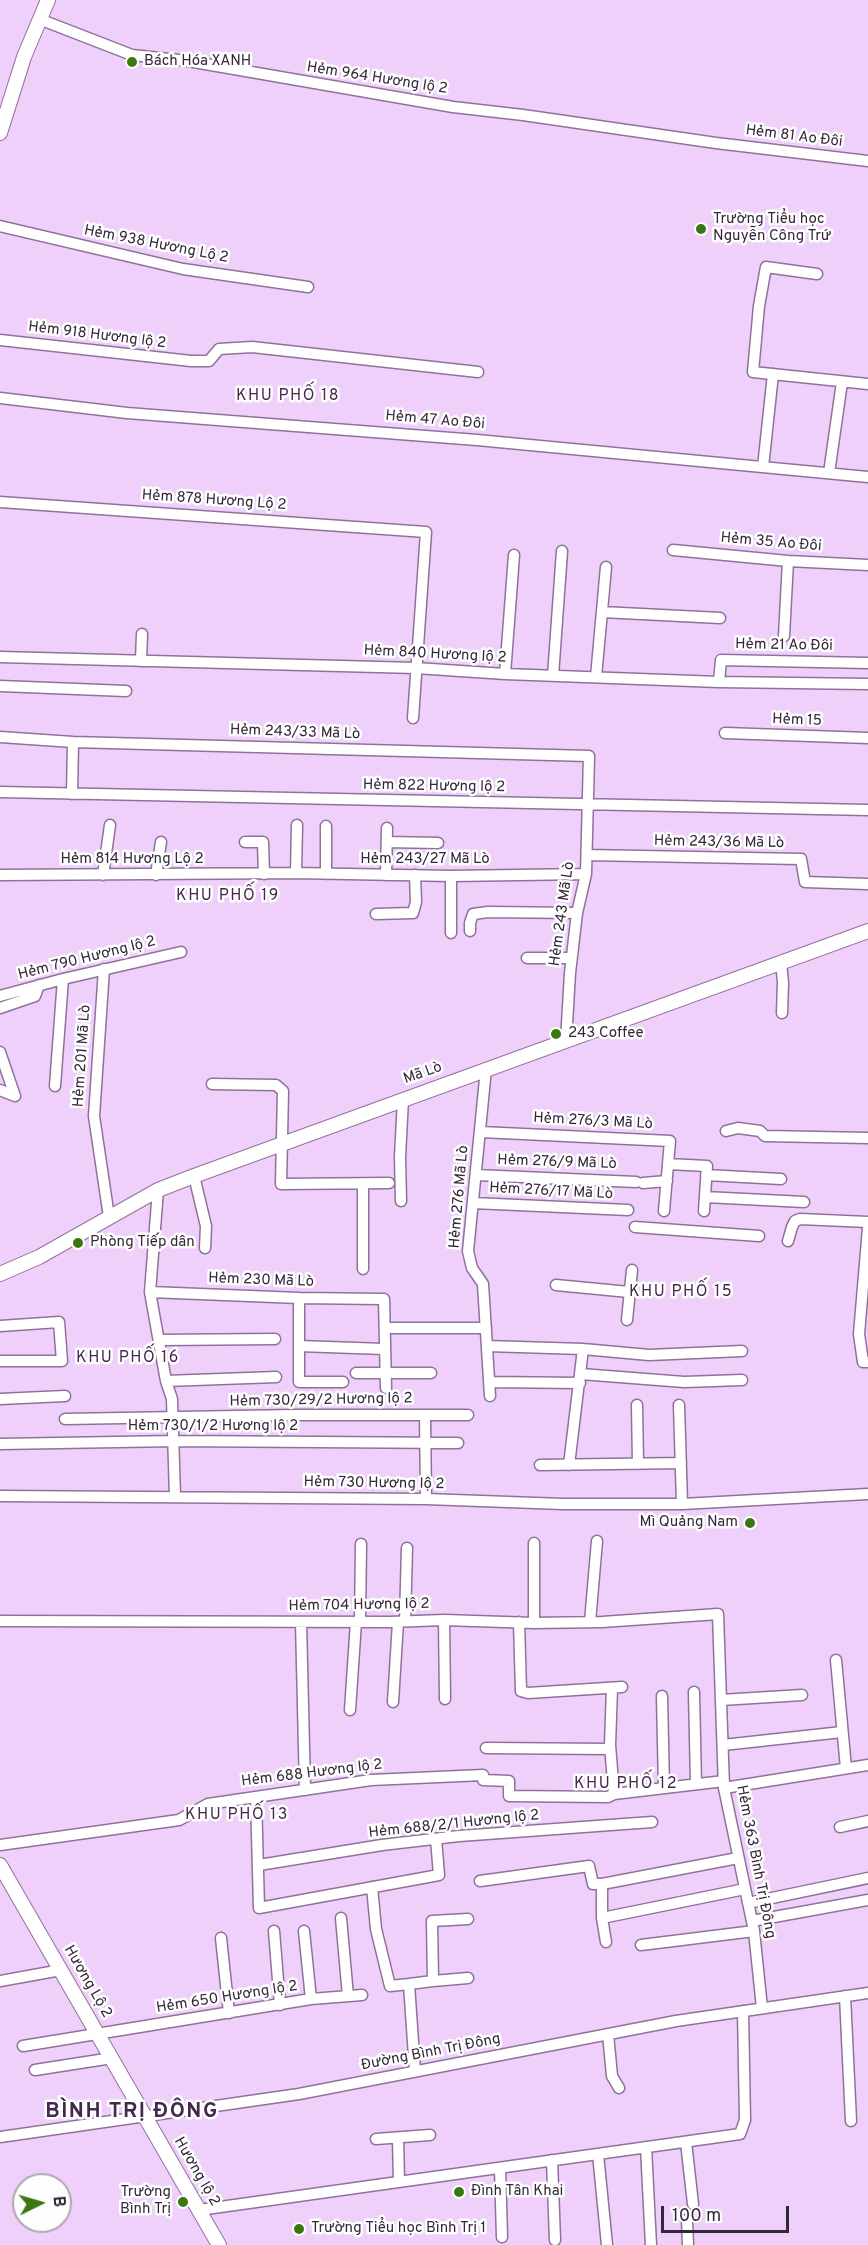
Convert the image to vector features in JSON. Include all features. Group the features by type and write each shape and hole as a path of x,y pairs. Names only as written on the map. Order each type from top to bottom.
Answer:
{"main road":[{"path":"0,134 2,117 48,0"},
{"name":"Mã Lò","path":"0,1274 39,1257 158,1190 281,1143 868,931"},
{"name":"Hương Lộ 2","path":"0,1864 5,1881 61,1970 144,2115"},
{"name":"Hương lộ 2","path":"144,2115 219,2245"}],"street":[{"name":"Hẻm 964 Hương lộ 2","path":"39,19 132,55 188,61 453,107 716,143"},
{"name":"Hẻm 81 Ao Đôi","path":"716,143 868,161"},
{"name":"Hẻm 938 Hương Lộ 2","path":"0,226 183,269 308,287"},
{"path":"817,274 766,267 759,306 753,372 868,384"},
{"name":"Hẻm 918 Hương lộ 2","path":"0,339 191,361 209,361 219,349 252,347 478,372"},
{"path":"763,467 773,374"},
{"path":"829,473 842,382"},
{"name":"Hẻm 47 Ao Đôi","path":"0,398 127,412 477,440 868,477"},
{"name":"Hẻm 878 Hương Lộ 2","path":"0,502 426,532 416,668"},
{"name":"Hẻm 35 Ao Đôi","path":"673,550 868,566"},
{"path":"553,676 561,551"},
{"path":"505,674 514,555"},
{"path":"784,636 788,561"},
{"path":"596,677 606,567"},
{"path":"602,612 720,618"},
{"path":"141,661 142,634"},
{"name":"Hẻm 840 Hương lộ 2","path":"0,657 416,668 505,674 719,682 868,684"},
{"name":"Hẻm 21 Ao Đôi","path":"719,682 721,660 868,663"},
{"path":"414,718 416,668"},
{"path":"0,686 126,691"},
{"name":"Hẻm 15","path":"725,733 868,738"},
{"name":"Hẻm 243/33 Mã Lò","path":"0,737 73,742 589,756"},
{"path":"72,794 73,742"},
{"name":"Hẻm 243 Mã Lò","path":"566,1041 577,913 586,874 589,756"},
{"name":"Hẻm 822 Hương lộ 2","path":"0,792 868,810"},
{"path":"104,875 110,825"},
{"path":"297,825 297,873"},
{"path":"326,826 326,874"},
{"path":"386,875 387,828"},
{"path":"156,874 161,842"},
{"path":"244,842 263,843 264,873"},
{"path":"387,842 438,843"},
{"name":"Hẻm 243/36 Mã Lò","path":"587,855 801,859 805,882 868,885"},
{"name":"Hẻm 814 Hương Lộ 2","path":"0,874 264,873"},
{"name":"Hẻm 243/27 Mã Lò","path":"264,873 451,876 586,874"},
{"path":"376,914 413,913 416,902 415,875"},
{"path":"451,876 451,933"},
{"path":"470,931 473,914 488,912 577,913"},
{"name":"Hẻm 790 Hương lộ 2","path":"0,996 181,952"},
{"path":"527,958 572,958"},
{"path":"781,963 782,1013"},
{"name":"Hẻm 201 Mã Lò","path":"104,969 94,1116 109,1217"},
{"path":"56,1086 63,979"},
{"path":"0,1008 35,996 39,985"},
{"path":"0,1052 15,1096 0,1090"},
{"name":"Hẻm 276 Mã Lò","path":"486,1070 468,1251 472,1268 483,1284 490,1396"},
{"path":"212,1084 276,1085 283,1091 281,1184 389,1183"},
{"path":"401,1201 400,1157 403,1099"},
{"path":"726,1131 738,1128 760,1131 765,1136 868,1138"},
{"name":"Hẻm 276/3 Mã Lò","path":"481,1132 670,1141 664,1211"},
{"path":"668,1164 707,1166 704,1211"},
{"name":"Hẻm 276/9 Mã Lò","path":"476,1175 640,1182 667,1181"},
{"path":"706,1175 781,1179"},
{"path":"194,1176 206,1226 205,1248"},
{"path":"363,1184 363,1269"},
{"path":"158,1190 150,1292 166,1381 172,1399 175,1497"},
{"path":"705,1197 804,1202"},
{"name":"Hẻm 276/17 Mã Lò","path":"473,1203 628,1210"},
{"path":"788,1241 795,1221 800,1219 868,1222"},
{"path":"635,1227 759,1236"},
{"path":"865,1362 868,1228"},
{"path":"627,1320 632,1270"},
{"path":"556,1285 629,1292"},
{"name":"Hẻm 230 Mã Lò","path":"150,1292 384,1299 386,1388"},
{"path":"299,1298 299,1382 343,1382"},
{"path":"0,1326 59,1322 62,1361 0,1361"},
{"path":"386,1328 486,1328"},
{"path":"159,1340 275,1339"},
{"path":"299,1346 384,1349"},
{"path":"487,1346 583,1349 650,1355 742,1351"},
{"path":"569,1465 583,1349"},
{"path":"356,1373 431,1373"},
{"path":"166,1381 276,1377"},
{"path":"490,1382 581,1378 684,1382 742,1380"},
{"path":"0,1399 65,1396"},
{"path":"679,1404 682,1504"},
{"path":"637,1405 638,1464"},
{"path":"425,1415 426,1499"},
{"name":"Hẻm 730/29/2 Hương lộ 2","path":"65,1419 468,1415"},
{"name":"Hẻm 730/1/2 Hương lộ 2","path":"0,1444 175,1441 458,1443"},
{"path":"540,1465 681,1463"},
{"name":"Hẻm 730 Hương lộ 2","path":"0,1496 426,1499 563,1504 682,1504 868,1494"},
{"path":"590,1622 597,1541"},
{"path":"534,1543 534,1623"},
{"path":"350,1710 362,1544"},
{"path":"393,1702 402,1622 406,1548"},
{"name":"Hẻm 704 Hương lộ 2","path":"0,1622 402,1622 444,1620 534,1623 718,1614"},
{"name":"Hẻm 363 Bình Trị Đông","path":"718,1614 724,1785 753,1926 762,2008"},
{"path":"444,1620 445,1699"},
{"path":"301,1622 305,1790"},
{"path":"519,1622 521,1691 528,1693 617,1688 610,1749 614,1794 696,1784 724,1785 868,1765"},
{"path":"836,1660 846,1768"},
{"path":"694,1692 696,1784"},
{"path":"721,1700 802,1695"},
{"path":"662,1696 664,1788"},
{"path":"723,1745 842,1732"},
{"path":"486,1748 610,1749"},
{"name":"Hẻm 688 Hương lộ 2","path":"0,1845 179,1820 208,1804 371,1780 483,1775 483,1780 509,1781 509,1796 608,1797 614,1794"},
{"path":"256,1797 259,1908 439,1875 436,1839"},
{"path":"840,1827 868,1821"},
{"name":"Hẻm 688/2/1 Hương lộ 2","path":"259,1865 382,1845 436,1839 652,1822"},
{"path":"480,1881 588,1866 592,1884 602,1884 738,1858"},
{"path":"748,1903 868,1878"},
{"path":"602,1884 602,1917 606,1942"},
{"path":"372,1887 376,1929 390,1986 468,1978"},
{"path":"602,1917 745,1889"},
{"path":"641,1945 753,1926 868,1899"},
{"path":"341,1918 348,1996"},
{"path":"433,1981 432,1921 468,1919"},
{"path":"274,1931 280,2005"},
{"path":"304,1931 311,1999"},
{"path":"221,1938 229,2013"},
{"path":"0,1981 61,1970"},
{"path":"409,1984 415,2071"},
{"name":"Đường Bình Trị Đông","path":"0,2137 299,2094 608,2034 868,1993"},
{"name":"Hẻm 650 Hương lộ 2","path":"23,2046 311,1999 362,1995"},
{"path":"845,1996 851,2121"},
{"path":"199,2211 740,2134 745,2120 743,2011"},
{"path":"608,2034 612,2076 619,2088"},
{"path":"35,2070 112,2058"},
{"path":"376,2139 430,2135"},
{"path":"398,2138 399,2182"},
{"path":"687,2142 693,2204"},
{"path":"646,2147 651,2245"},
{"path":"598,2154 607,2245"},
{"path":"552,2160 555,2240"},
{"path":"500,2168 502,2237"},
{"path":"687,2220 688,2245"}],"place":[{"name":"Bách Hóa XANH","path":"132,62"},
{"name":"Trường Tiểu học Nguyễn Công Trứ","path":"701,229"},
{"name":"243 Coffee","path":"556,1034"},
{"name":"Phòng Tiếp dân","path":"78,1243"},
{"name":"Mì Quảng Nam","path":"750,1523"},
{"name":"Đình Tân Khai","path":"459,2192"},
{"name":"Trường Bình Trị","path":"183,2202"},
{"name":"Trường Tiểu học Bình Trị 1","path":"299,2229"}],"district":[{"name":"KHU PHỐ 18","path":"288,397"},
{"name":"KHU PHỐ 19","path":"228,897"},
{"name":"KHU PHỐ 15","path":"681,1293"},
{"name":"KHU PHỐ 16","path":"128,1359"},
{"name":"KHU PHỐ 12","path":"626,1785"},
{"name":"KHU PHỐ 13","path":"237,1816"},
{"name":"BÌNH TRỊ ĐÔNG","path":"132,2113"}]}
